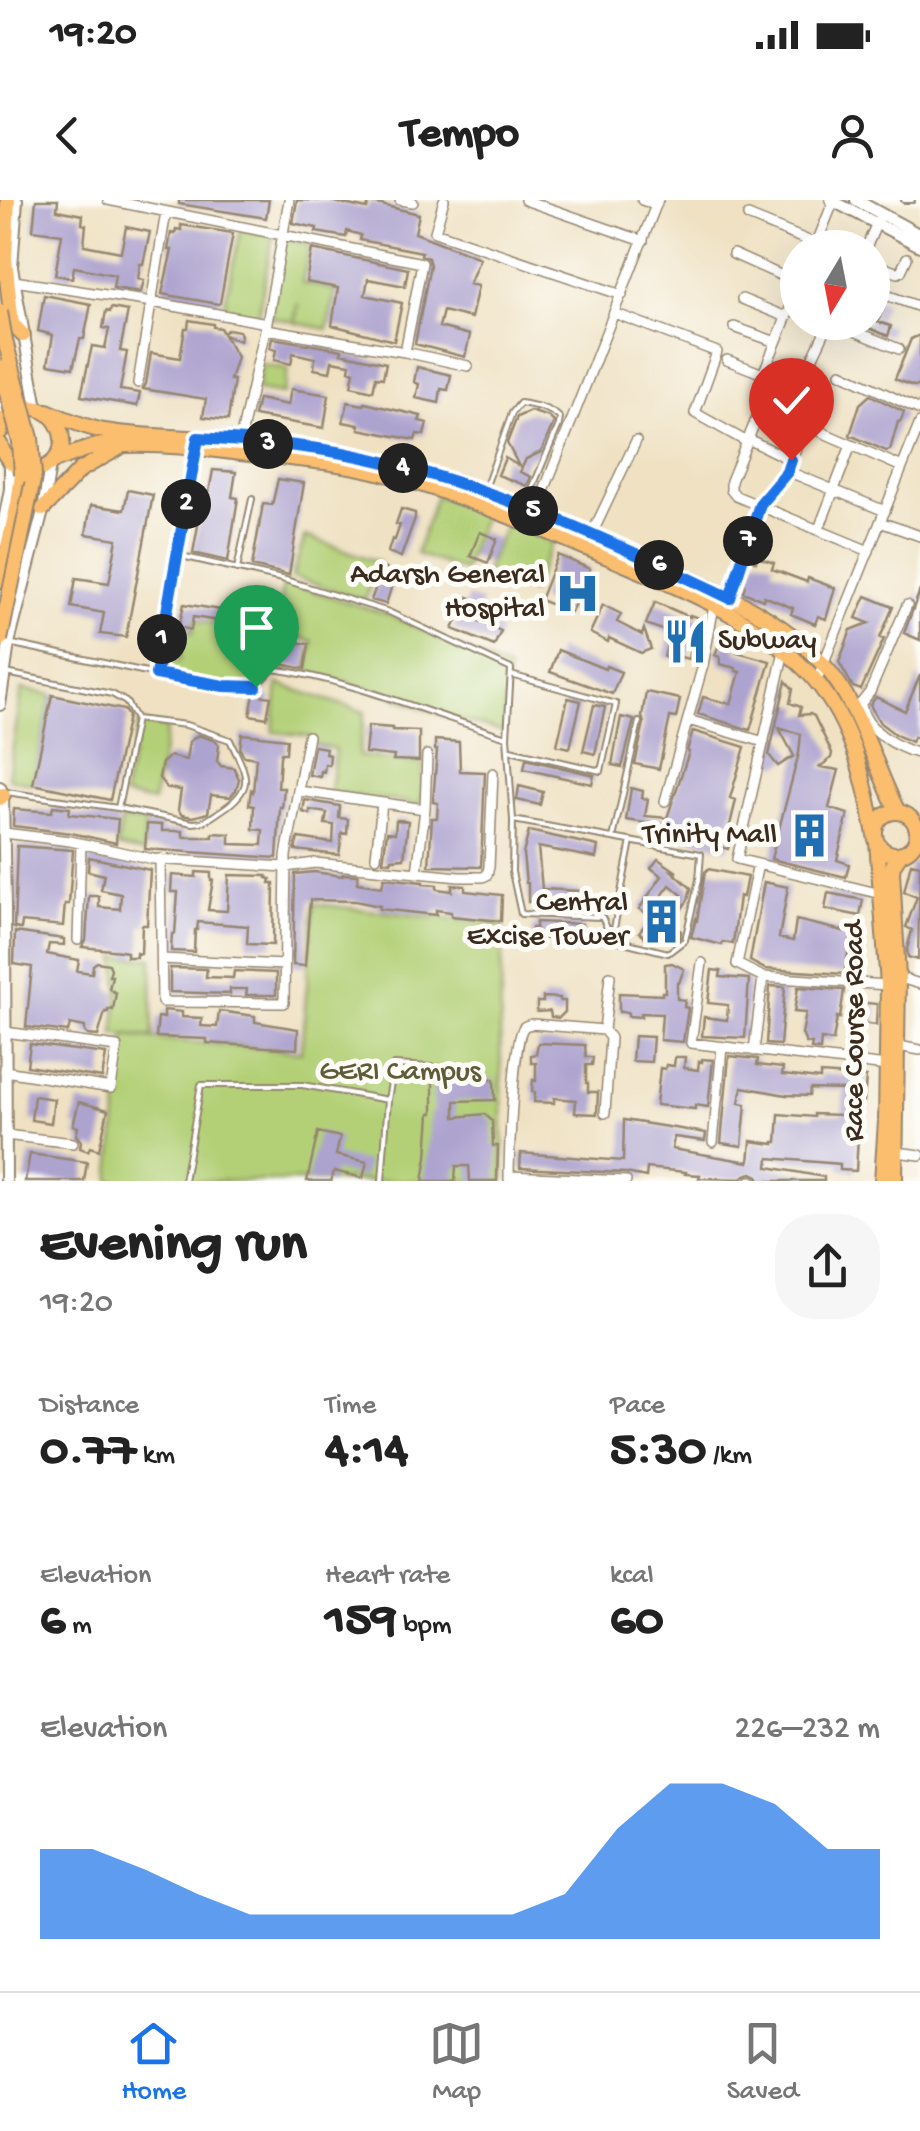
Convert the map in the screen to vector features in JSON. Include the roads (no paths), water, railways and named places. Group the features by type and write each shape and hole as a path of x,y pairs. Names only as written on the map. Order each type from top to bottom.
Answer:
{"main road":[{"path":"4,641 34,475 30,438 5,342 8,200"},
{"path":"5,313 23,335"},
{"path":"0,368 20,442 22,475 0,580"},
{"path":"2,422 27,408 104,430 359,456 431,475 484,493 749,624 816,682 870,772 913,820 916,840 910,851 893,865 885,886"},
{"path":"42,410 60,426 62,435 62,444 52,462"},
{"path":"4,455 24,470 34,470 99,446 197,442"},
{"path":"44,508 80,470 124,445"},
{"path":"238,446 382,473 592,534 730,598 771,621 823,664 858,708 870,772"},
{"name":"Race Course Road","path":"870,772 885,886 898,1046 896,1181"},
{"path":"909,817 888,813 875,828 876,838 887,852 910,851"},
{"name":"Race Course Road","path":"882,1181 891,979"}],"street":[{"path":"17,200 12,267 23,335 42,410"},
{"path":"108,200 422,264 405,352"},
{"path":"238,446 266,326 289,200"},
{"path":"400,200 412,202"},
{"path":"444,200 435,232 622,295"},
{"path":"525,200 643,240"},
{"path":"530,515 657,203 642,200"},
{"path":"821,230 833,200 920,235"},
{"path":"856,200 920,246"},
{"path":"138,382 166,212"},
{"path":"748,216 780,230"},
{"path":"874,230 879,218"},
{"path":"733,254 780,277"},
{"path":"890,270 901,271 906,258"},
{"path":"14,282 152,302 468,366"},
{"path":"890,297 920,308"},
{"path":"742,299 780,315"},
{"path":"614,313 717,352 695,413 791,460"},
{"path":"794,411 800,383 832,323 900,349"},
{"path":"734,327 776,342"},
{"path":"763,374 780,332"},
{"path":"727,360 776,379"},
{"path":"841,373 920,410"},
{"path":"0,398 2,422"},
{"path":"869,551 736,496 731,481 764,400 794,411 817,430 902,467"},
{"path":"730,598 760,504 787,472 806,422"},
{"path":"816,682 902,467 915,450 920,423"},
{"path":"592,534 636,441"},
{"path":"819,530 851,445"},
{"path":"0,542 10,489 4,455"},
{"path":"0,705 4,641 44,508 52,462"},
{"path":"787,472 885,511"},
{"path":"880,522 920,536"},
{"path":"907,605 870,692 858,708 883,736 920,754"},
{"path":"665,801 703,666 714,606"},
{"path":"784,652 737,859 885,886"},
{"path":"688,720 764,742"},
{"path":"160,859 162,1002 284,1003 286,867 308,736"},
{"path":"417,872 427,754"},
{"path":"4,833 160,859 286,867 315,863 483,877 490,867 493,772"},
{"path":"298,790 424,808"},
{"path":"1,793 6,1181"},
{"path":"376,858 382,803"},
{"path":"78,940 80,844"},
{"path":"758,864 737,964 763,977 891,979 920,984"},
{"path":"162,958 284,966"},
{"path":"702,962 691,1043 886,1066"},
{"path":"604,1114 610,1038 604,1030 610,976"},
{"path":"754,1052 763,977"},
{"path":"604,1030 524,1026 515,1065 509,1178 626,1181"},
{"path":"5,1032 118,1047 111,1088 5,1071"},
{"path":"898,1046 920,1050"},
{"path":"713,1142 722,1047"},
{"path":"6,1135 74,1143"},
{"path":"897,1152 920,1154"}],"lane":[{"path":"904,200 912,200"},
{"path":"484,493 508,423 520,404 554,413 560,418 559,425 530,515"},
{"path":"156,674 197,442"},
{"path":"237,568 252,499"},
{"path":"177,555 282,579 389,612 511,669 508,737 512,872 521,914 602,917 612,939"},
{"path":"4,641 224,686 256,687 273,669 329,679 508,737"},
{"path":"5,672 119,696 132,709 136,719 118,808"},
{"path":"509,750 601,770 616,704 511,675"},
{"path":"1,793 118,808 193,824 205,823 237,800 246,784 246,774 230,740 186,724 136,719"},
{"path":"613,838 639,722"},
{"path":"513,820 701,854 685,940 668,952 612,939"},
{"path":"612,939 631,841"},
{"path":"382,1181 394,1064 485,1070"},
{"path":"184,1181 201,1084 302,1086 388,1100"}],"place":[{"name":"Adarsh General Hospital","path":"578,593"},
{"name":"Subway","path":"685,642"},
{"name":"Trinity Mall","path":"810,836"},
{"name":"Central Excise Tower","path":"661,921"}],"park label":[{"name":"GERI Campus","path":"400,1073"}]}
